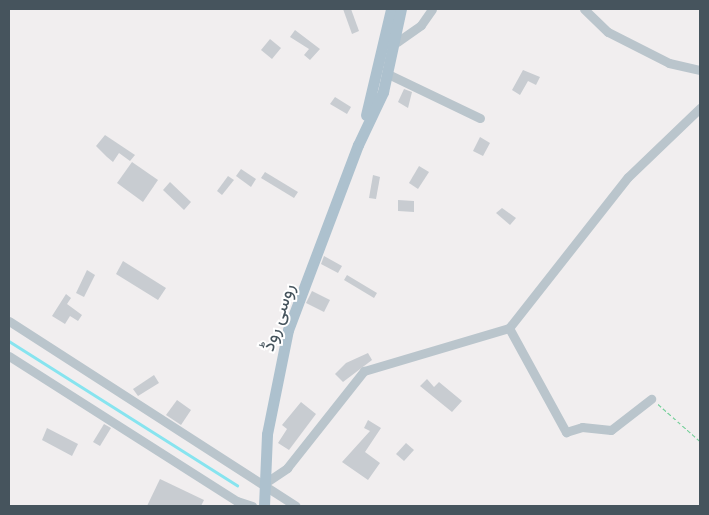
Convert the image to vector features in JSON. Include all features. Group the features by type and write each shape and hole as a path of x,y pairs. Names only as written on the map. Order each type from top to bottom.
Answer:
{"main road":[{"name":"روسی روڈ","path":"358,146 387,40 391,9"},
{"name":"روسی روڈ","path":"264,506 267,434 288,330 358,146 388,74 397,42 401,9"}],"street":[{"path":"397,42 421,26 432,9"},
{"path":"584,9 608,32 669,63 700,70"},
{"path":"388,74 480,118"},
{"path":"265,483 287,468 364,371 510,328 628,177 700,108"},
{"path":"9,321 265,483 296,506"},
{"path":"510,328 566,432 582,427 611,430 651,399"},
{"path":"9,356 237,502 252,506"}],"path":[{"path":"651,399 700,441"}],"building":[{"path":"343,9 351,9 359,31 352,34"},
{"path":"295,30 320,49 310,60 304,55 309,49 290,37"},
{"path":"270,39 281,48 272,59 261,50"},
{"path":"523,70 540,77 536,85 528,81 520,95 512,90"},
{"path":"404,89 412,92 408,108 398,102"},
{"path":"335,97 351,107 347,114 330,104"},
{"path":"105,135 135,155 130,161 119,153 113,162 96,146"},
{"path":"480,137 490,143 483,156 473,151"},
{"path":"132,162 158,180 143,202 117,183"},
{"path":"419,166 429,172 418,189 409,183"},
{"path":"241,169 256,179 251,187 236,176"},
{"path":"265,172 298,192 294,198 261,178"},
{"path":"373,175 380,177 376,199 369,198"},
{"path":"228,176 234,180 222,195 217,191"},
{"path":"170,182 191,202 184,210 163,190"},
{"path":"398,200 414,201 414,212 398,211"},
{"path":"502,208 516,218 510,225 496,213"},
{"path":"324,256 342,266 338,273 321,264"},
{"path":"123,261 166,288 158,300 116,274"},
{"path":"87,270 95,275 84,297 76,293"},
{"path":"347,275 377,293 374,298 344,280"},
{"path":"312,291 330,300 324,312 306,303"},
{"path":"66,294 71,298 67,304 82,315 78,321 70,316 65,324 52,316"},
{"path":"368,353 372,360 343,382 335,374 346,363"},
{"path":"154,375 159,383 138,396 133,389"},
{"path":"427,379 434,387 439,382 462,401 452,412 420,386"},
{"path":"177,400 191,410 181,425 166,415"},
{"path":"301,402 316,414 289,450 278,443 287,429 282,425"},
{"path":"368,420 381,428 365,452 380,463 368,480 342,462 370,431 364,428"},
{"path":"104,424 111,428 100,446 93,442"},
{"path":"47,428 78,444 72,456 42,440"},
{"path":"406,443 414,450 404,461 396,454"},
{"path":"160,479 204,500 201,506 147,506"}],"waterway":[{"path":"9,341 237,485"}]}
